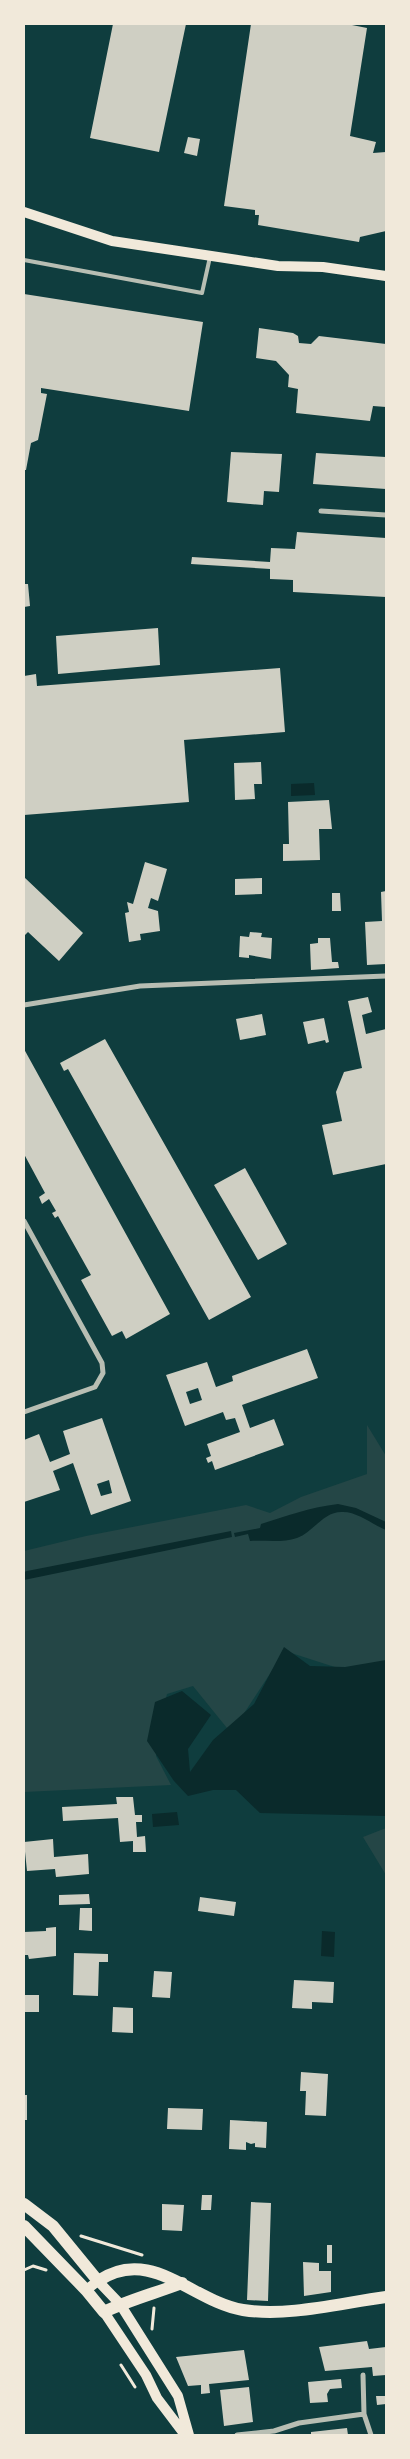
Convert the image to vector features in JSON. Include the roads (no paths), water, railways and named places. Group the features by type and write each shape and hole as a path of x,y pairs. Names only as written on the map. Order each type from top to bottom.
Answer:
{"main road":[{"path":"24,212 112,241 278,266 323,267 386,276"},
{"path":"24,2204 53,2226 98,2281 120,2304 178,2396 187,2435"},
{"path":"24,2226 86,2290 104,2312 146,2375 157,2398 187,2435"},
{"path":"86,2290 105,2276 132,2268 151,2271 182,2283 213,2300 243,2310 288,2311 386,2297"},
{"path":"104,2312 120,2304 156,2294 182,2283"}],"street":[{"path":"321,511 386,515"},
{"path":"24,1004 140,986 386,976"},
{"path":"24,1221 102,1363 103,1373 95,1387 24,1412"},
{"path":"363,2375 364,2414 371,2435"},
{"path":"237,2435 274,2431 300,2423 364,2414"}],"lane":[{"path":"24,260 202,293 211,256"}]}
